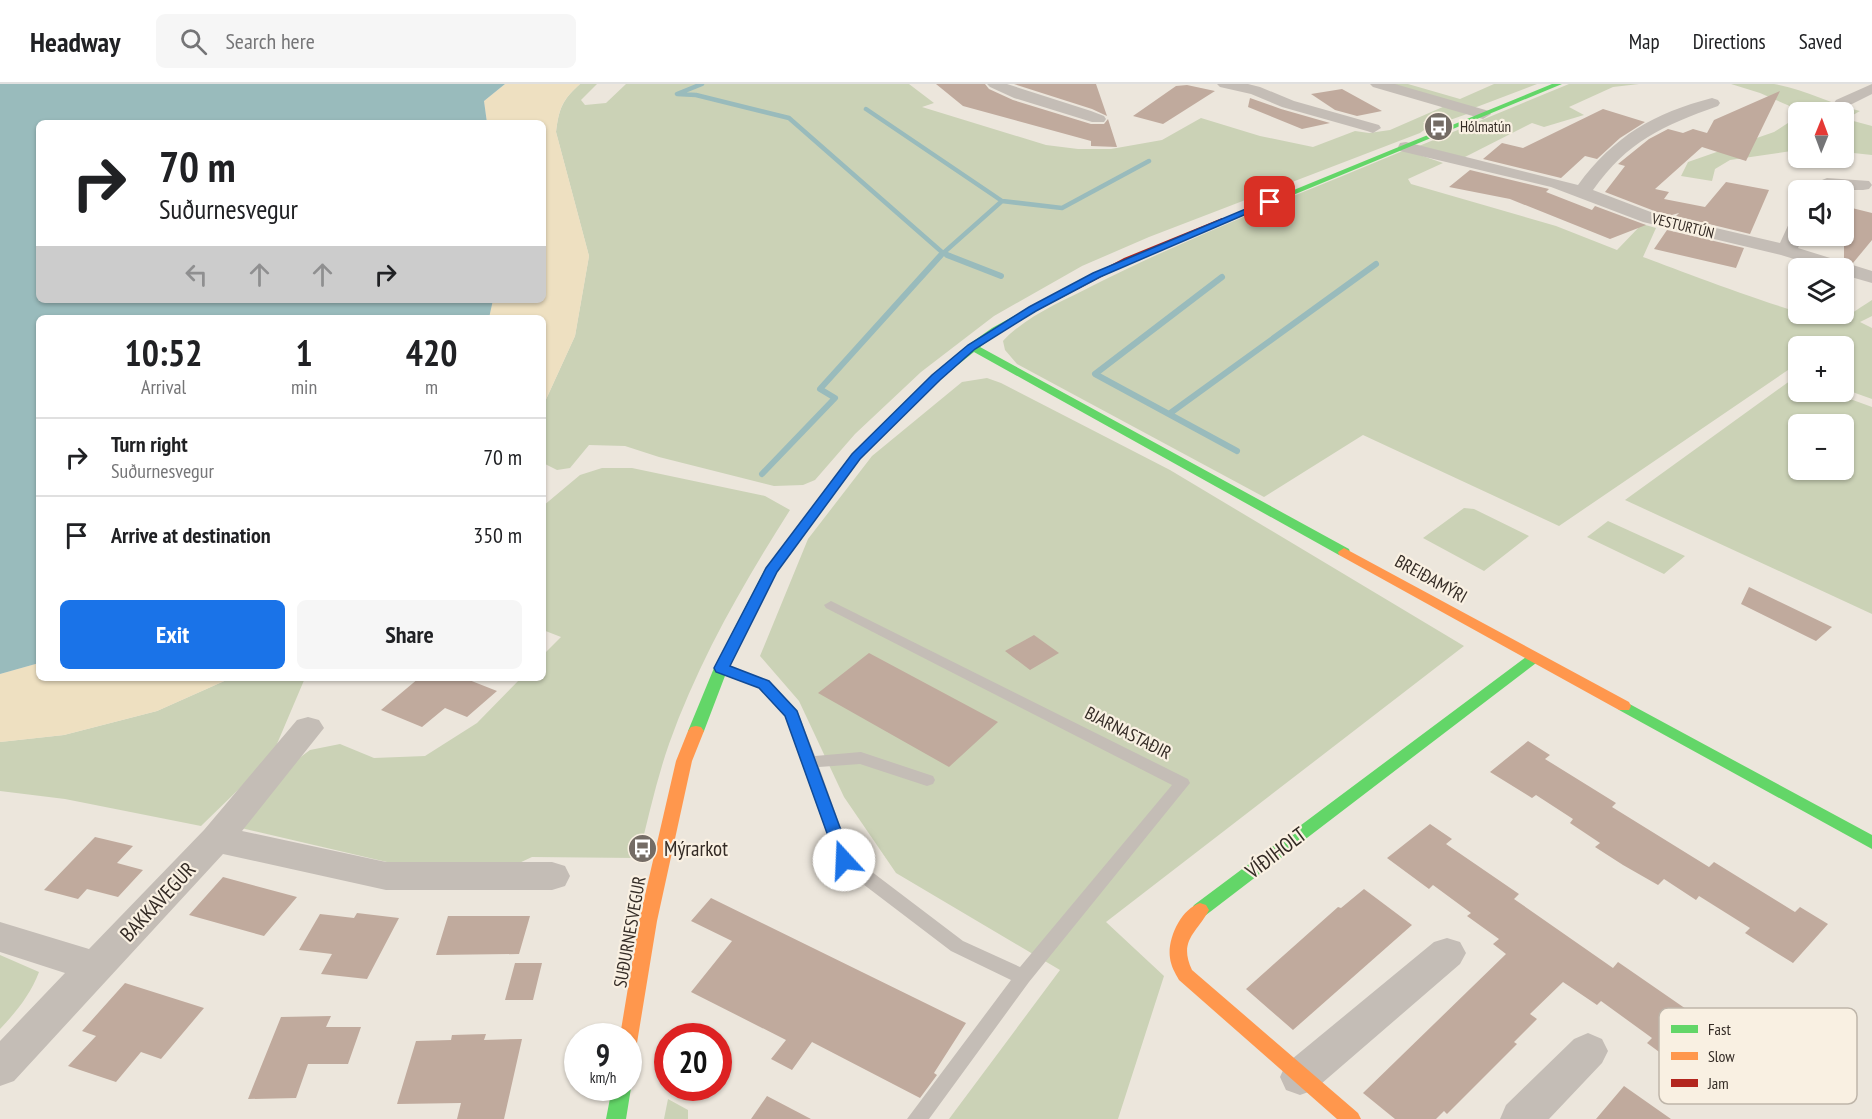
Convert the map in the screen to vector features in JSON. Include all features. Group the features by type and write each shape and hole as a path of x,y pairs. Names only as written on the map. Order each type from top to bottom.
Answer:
{"street":[{"path":"995,84 1017,94 1098,119"},
{"path":"1225,84 1255,90 1288,104 1373,128"},
{"path":"1255,90 1270,84"},
{"path":"1378,84 1483,114"},
{"name":"SUÐURNESVEGUR","path":"631,1023 648,921 684,761 722,668 771,571 827,492 856,456 936,377 972,347 1033,309 1127,260 1558,84"},
{"path":"1846,102 1872,88"},
{"path":"1582,192 1612,154 1637,136 1663,122 1712,103"},
{"name":"VESTURTÚN","path":"1406,147 1557,183 1659,221 1787,251 1872,277"},
{"path":"1854,187 1869,189"},
{"path":"1787,251 1789,246"},
{"name":"BREIÐAMÝRI","path":"972,347 1872,843"},
{"name":"VÍÐIHOLT","path":"1351,1119 1185,975 1179,966 1177,943 1188,920 1535,657"},
{"name":"BAKKAVEGUR","path":"0,1068 216,839 308,728"},
{"path":"216,839 386,876 552,876"},
{"path":"0,937 96,967"},
{"path":"1300,1077 1446,953"},
{"path":"1521,1119 1588,1051"},
{"path":"616,1119 619,1101"}],"lane":[{"name":"BJARNASTAÐIR","path":"831,605 1182,783 1023,978"},
{"path":"722,668 764,685 792,714 844,860 957,946 1023,978 917,1119"},
{"path":"808,762 861,758 927,780"}],"green space":[{"path":"580,84 597,84 581,100 585,105 606,103 626,84 909,84 934,103 922,107 1046,145 1078,149 1111,149 1162,140 1201,118 1260,136 1313,147 1355,131 1369,133 1390,130 1445,106 1467,114 1447,121 1423,122 1428,127 1420,133 1149,237 1082,266 994,316 921,372 855,434 815,480 803,485 774,486 659,457 625,446 589,445 570,468 557,470 546,464 546,399 575,336 589,256 556,132 562,105"},
{"path":"1391,84 1408,84 1460,99 1494,84 1537,84 1474,108"},
{"path":"1569,84 1639,84 1613,87 1569,107 1584,115 1544,127 1532,123 1463,158 1419,146"},
{"path":"1731,84 1774,84 1831,102 1788,102 1788,105"},
{"path":"1854,121 1872,126 1872,155 1854,153"},
{"path":"1788,123 1788,151 1730,160 1715,169 1712,181 1681,176 1688,162 1774,132"},
{"path":"1405,150 1443,163 1408,179 1411,184 1556,226 1617,250 1642,224 1656,228 1643,257 1788,309 1788,324 1854,324 1854,312 1872,300 1872,316 1860,322 1872,328 1872,399 1854,393 1854,336 1788,336 1788,370 1559,526 1363,435 1264,497 1017,364 1005,350 1003,341 1023,324 1069,297 1208,232"},
{"path":"987,378 1001,383 1170,470 1464,646 1106,922 1164,976 1118,1119 949,1119 1060,970 896,873 844,797 799,701 760,656 808,539 872,456 962,382"},
{"path":"1788,382 1788,402 1854,400 1872,407 1872,614 1625,500"},
{"path":"602,468 632,468 765,496 790,510 739,594 694,682 664,758 638,858 532,857 517,864 404,866 241,828 282,771 310,750 340,744 374,758 425,756 477,723 518,681 546,681 546,652 561,637 546,631 546,503 580,475"},
{"path":"1464,508 1474,509 1529,536 1484,571 1423,538"},
{"path":"1608,521 1685,556 1664,574 1587,537"},
{"path":"224,681 304,681 271,758 201,826 65,799 0,791 0,742 64,735 157,711"},
{"path":"0,955 39,972 32,988 0,1029"},
{"path":"668,1101 688,1110 688,1119 664,1119"}],"sand":[{"path":"505,84 580,84 562,105 556,132 589,256 575,336 546,399 546,315 490,315 492,303 546,303 546,120 487,120 484,101"},
{"path":"36,664 36,681 224,681 157,711 64,735 0,742 0,674"}],"water":[{"path":"0,84 505,84 484,101 487,120 36,120 36,303 492,303 490,315 36,315 36,664 0,674"}],"building":[{"path":"936,84 985,84 989,89 1013,100 1091,124 1104,124 1108,119 1117,147 1091,146 1091,141 963,106"},
{"path":"1014,84 1096,84 1107,116 1092,109"},
{"path":"1187,85 1215,91 1163,124 1133,116 1176,86"},
{"path":"1342,89 1382,111 1357,116 1335,110 1311,94"},
{"path":"1780,91 1746,161 1702,147 1655,189 1669,192 1664,199 1705,207 1726,182 1769,190 1750,234 1676,216 1679,213 1672,215 1657,212 1605,192 1625,166 1618,164 1649,139 1668,129 1683,133 1693,129 1707,133 1714,120"},
{"path":"1250,98 1330,123 1302,129 1248,107"},
{"path":"1603,109 1645,122 1620,138 1597,159 1585,156 1561,178 1483,159 1502,143 1523,148"},
{"path":"1470,170 1549,189 1546,192 1592,210 1595,206 1646,225 1610,239 1510,199 1449,187"},
{"path":"1854,208 1872,213 1872,240 1854,262 1854,258 1844,258 1844,246 1854,246"},
{"path":"1667,230 1744,248 1736,268 1654,249"},
{"path":"1749,587 1832,627 1816,641 1741,604"},
{"path":"1034,635 1059,653 1030,670 1005,651"},
{"path":"869,653 998,722 949,767 818,693"},
{"path":"415,681 472,681 497,691 467,717 445,708 422,727 381,710"},
{"path":"1528,741 1550,755 1545,759 1616,803 1612,807 1709,867 1714,862 1795,912 1800,907 1828,924 1793,963 1745,933 1750,928 1699,896 1696,900 1664,879 1658,885 1623,865 1595,847 1600,843 1570,823 1573,819 1536,795 1532,798 1490,772"},
{"path":"1430,824 1452,839 1446,844 1519,894 1514,899 1613,968 1618,962 1685,1008 1659,1008 1659,1052 1647,1043 1652,1038 1601,1001 1597,1005 1563,982 1530,1014 1537,1019 1514,1042 1517,1044 1447,1114 1444,1111 1436,1119 1395,1119 1363,1093 1506,954 1493,944 1499,939 1467,916 1471,913 1433,885 1429,889 1387,858"},
{"path":"95,837 133,846 117,863 143,870 118,897 87,889 78,899 44,890"},
{"path":"223,877 297,897 264,936 189,915"},
{"path":"1364,889 1412,925 1293,1030 1246,989 1338,907 1341,908"},
{"path":"711,898 966,1023 934,1073 937,1075 920,1098 812,1042 792,1070 771,1059 786,1040 691,992 732,941 691,921"},
{"path":"357,913 399,918 367,979 321,974 332,954 299,950 320,914 354,918"},
{"path":"448,916 530,916 519,954 436,955"},
{"path":"515,963 542,963 533,1000 505,1000"},
{"path":"125,983 204,1008 161,1059 141,1052 116,1082 68,1066 96,1036 82,1031"},
{"path":"331,1016 326,1027 361,1027 348,1064 308,1064 296,1098 248,1099 281,1017"},
{"path":"486,1034 484,1040 522,1039 504,1119 457,1119 461,1103 397,1104 416,1041 451,1040 452,1035"},
{"path":"1624,1086 1671,1119 1596,1119"},
{"path":"767,1096 811,1119 751,1119"}],"waterway":[{"path":"702,84 677,94 696,95 789,118 943,253"},
{"path":"866,109 1002,201"},
{"path":"1002,201 1062,208 1149,161"},
{"path":"943,253 1002,201"},
{"path":"943,253 951,256"},
{"path":"947,255 1001,276"},
{"path":"762,474 835,398 820,389 940,256"},
{"path":"1169,414 1376,264"},
{"path":"1222,277 1095,374 1237,451"}],"traffic: fast":[{"path":"1222,221 1558,84"},
{"path":"696,731 721,668 771,571 856,456 936,377 996,330 1038,306"},
{"path":"972,347 1344,552"},
{"path":"1200,910 1535,657"},
{"path":"1624,706 1872,843"},
{"path":"616,1119 619,1101"}],"traffic: slow":[{"path":"1344,552 1624,706"},
{"path":"631,1023 648,921 684,761 696,731"},
{"path":"1200,910 1187,925 1178,948 1185,975 1351,1119"}],"traffic: jam":[{"path":"1038,306 1127,260 1222,221"}],"place":[{"name":"Hólmatún","path":"1439,127"},
{"name":"Mýrarkot","path":"643,849"}],"route":[{"path":"844,860 792,714 764,685 722,668 771,571 820,501 856,456 936,377 972,347 996,330 1081,282 1127,260 1270,202"}]}
